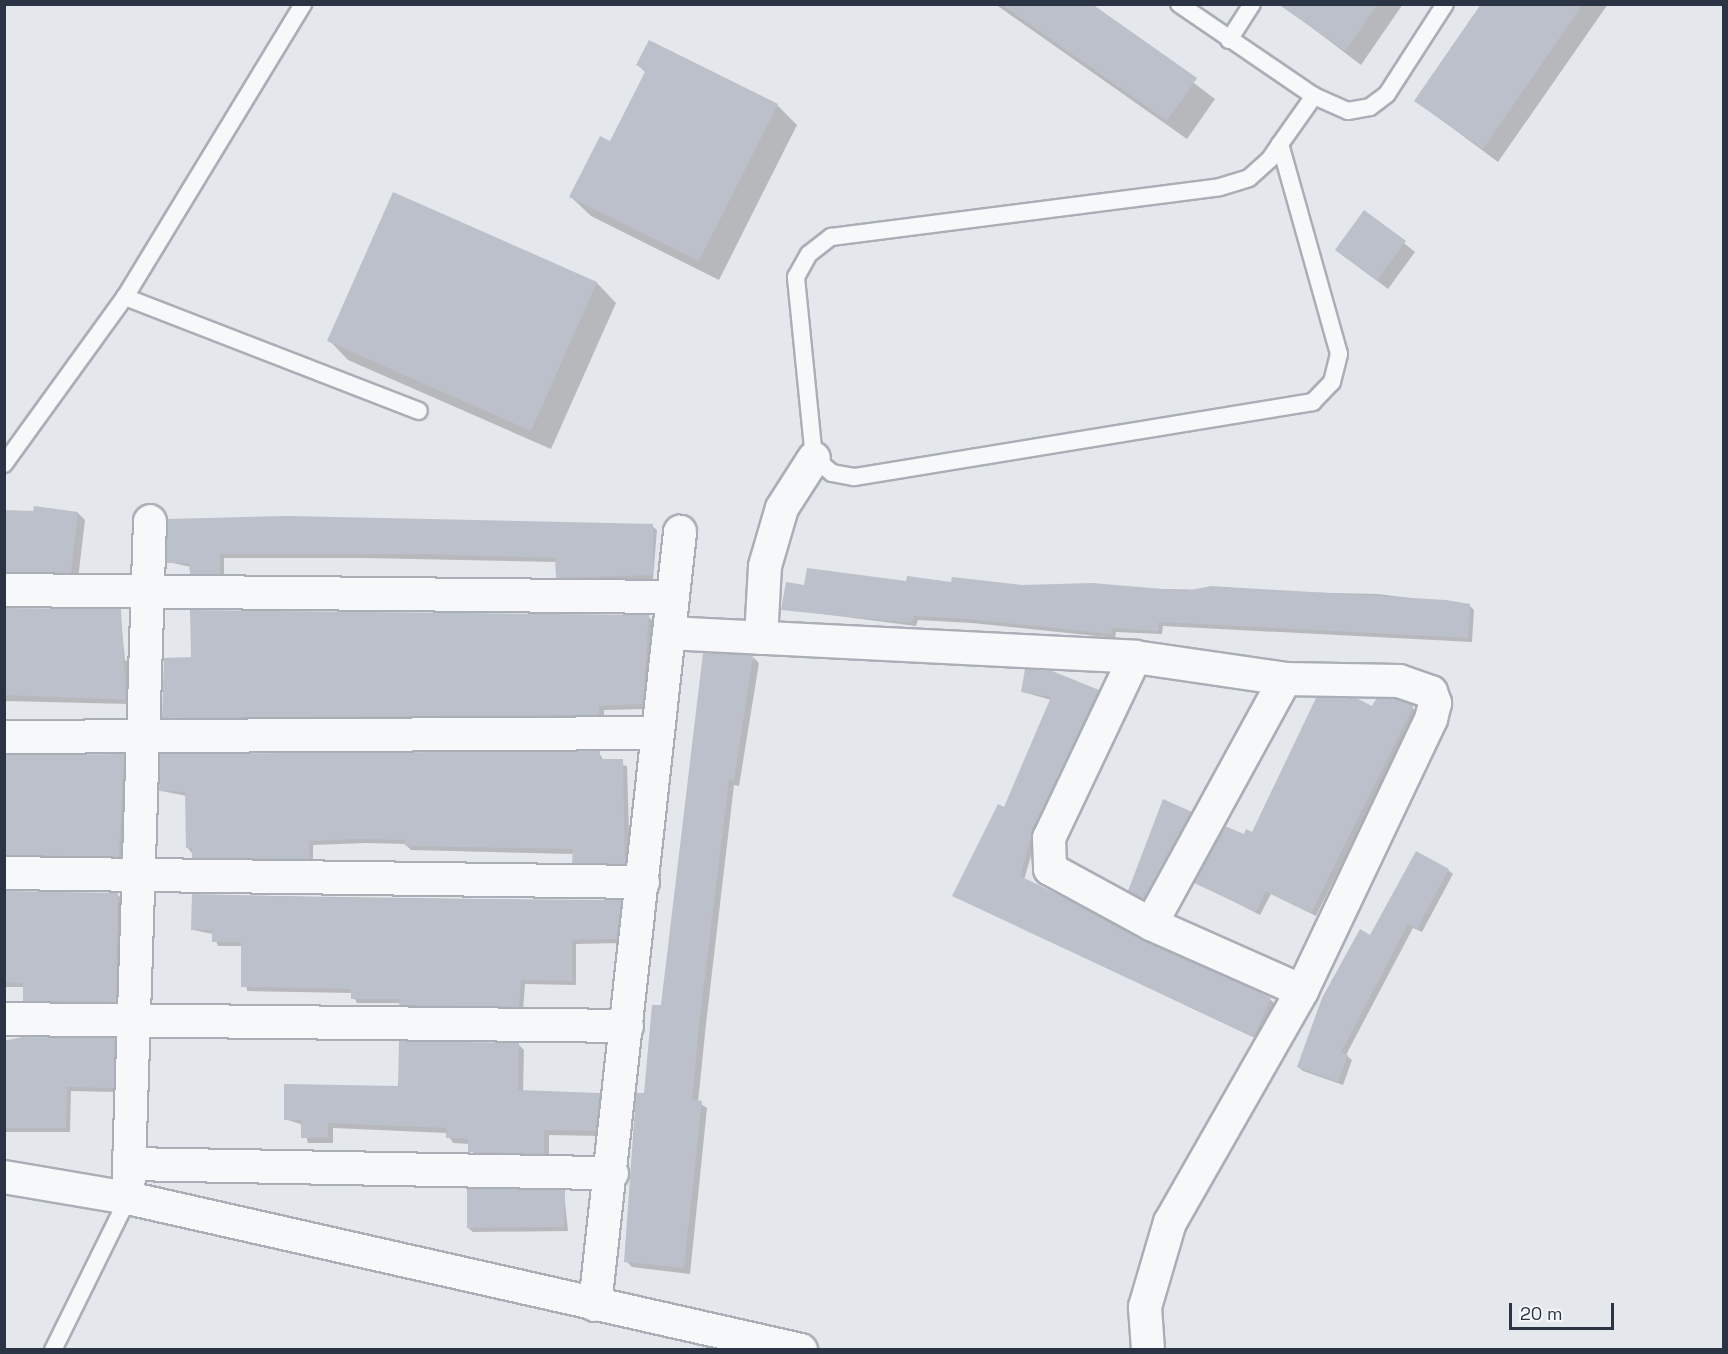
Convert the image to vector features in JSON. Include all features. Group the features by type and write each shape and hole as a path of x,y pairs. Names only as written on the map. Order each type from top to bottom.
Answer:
{"street":[{"path":"761,638 765,566 782,508 814,458"},
{"path":"128,1198 150,522"},
{"path":"595,1305 612,1173 680,532"},
{"path":"4,590 673,597"},
{"path":"669,633 1136,657 1285,680 1399,681 1418,684 1435,703 1302,991 1170,1222 1145,1307 1148,1350"},
{"path":"1136,657 1049,838 1047,854 1050,869 1061,878 1151,924 1302,991"},
{"path":"1151,924 1285,680"},
{"path":"4,737 143,738 658,733"},
{"path":"4,873 643,882"},
{"path":"4,1019 627,1026"},
{"path":"129,1164 612,1173"},
{"path":"4,1177 128,1198 801,1350"}],"lane":[{"path":"4,464 125,297 303,4"},
{"path":"1179,4 1314,96 1348,111 1370,107 1387,94 1445,4"},
{"path":"1229,40 1252,4"},
{"path":"1280,144 1339,354 1332,382 1313,402 854,477 832,473 814,458 796,277 809,254 831,237 1220,188 1249,178 1280,144 1314,96"},
{"path":"125,297 419,411"},
{"path":"53,1350 128,1198"}],"building":[{"path":"1001,4 1092,4 1197,78 1167,121"},
{"path":"1278,4 1378,4 1345,51"},
{"path":"1481,4 1583,4 1483,149 1414,101"},
{"path":"649,40 778,104 699,261 569,197 600,136 610,141 646,70 636,65"},
{"path":"393,192 597,282 531,431 327,341"},
{"path":"1364,210 1406,241 1377,281 1335,250"},
{"path":"34,506 78,512 71,573 4,572 4,510 33,511"},
{"path":"288,516 653,524 653,575 556,578 555,558 422,554 220,554 220,574 190,574 189,563 167,563 167,519"},
{"path":"807,568 906,581 907,576 951,582 952,577 1022,585 1092,583 1186,591 1211,586 1446,600 1470,604 1468,638 1159,622 1158,631 1112,628 1111,634 967,619 914,616 912,623 781,610 786,582 804,585"},
{"path":"4,608 121,609 126,700 4,695"},
{"path":"190,610 649,615 643,704 599,706 599,715 162,718 164,658 191,657"},
{"path":"703,653 753,655 734,781 729,780 700,1017 692,1099 702,1101 684,1268 624,1262 636,1093 644,1093 652,1005 661,1005"},
{"path":"1025,669 1052,671 1099,690 1033,830 1020,876 1271,998 1254,1037 952,896 998,804 1004,807 1051,697 1021,692"},
{"path":"1316,698 1356,698 1372,706 1376,699 1396,699 1414,705 1311,913 1266,891 1256,912 1194,883 1225,826 1244,834 1246,829 1252,832"},
{"path":"600,751 600,759 623,759 625,864 572,863 573,849 405,846 405,840 360,839 309,841 309,859 192,858 192,848 186,848 185,792 159,791 160,754"},
{"path":"124,754 119,857 4,855 5,755"},
{"path":"1163,799 1192,812 1144,900 1128,891"},
{"path":"1416,851 1449,869 1417,929 1408,924 1341,1052 1348,1055 1338,1082 1297,1067 1322,998 1360,929 1370,935"},
{"path":"4,891 118,893 116,1002 23,1001 23,983 4,982"},
{"path":"192,894 621,900 617,939 572,940 572,981 521,980 519,1007 399,1005 400,999 351,999 351,989 241,987 241,942 212,942 212,930 191,930"},
{"path":"22,1037 115,1038 114,1088 67,1087 66,1128 4,1128 4,1041"},
{"path":"399,1041 519,1043 518,1090 600,1093 596,1131 544,1130 544,1154 468,1152 468,1139 446,1138 446,1128 328,1123 328,1138 301,1138 301,1120 284,1120 284,1084 398,1086"},
{"path":"467,1188 565,1190 564,1227 467,1228"}]}
